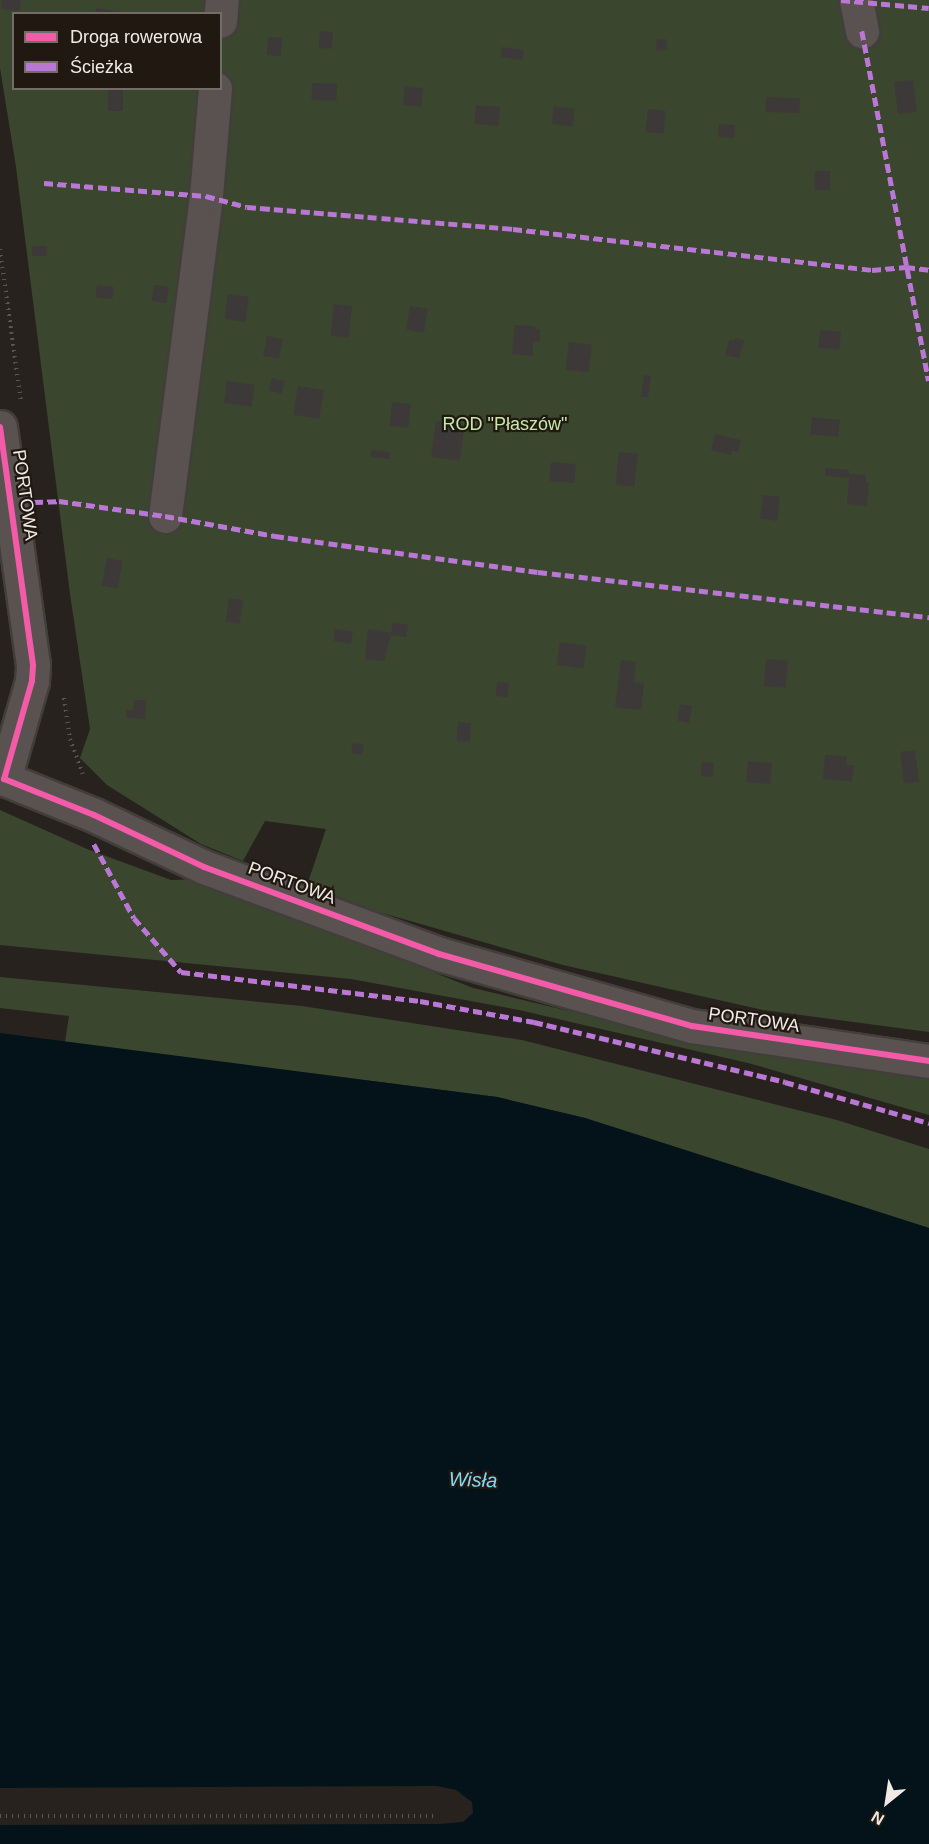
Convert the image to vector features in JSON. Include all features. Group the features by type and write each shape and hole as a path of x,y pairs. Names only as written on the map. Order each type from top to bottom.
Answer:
{"street":[{"path":"165,516 206,196 215,90"},
{"name":"PORTOWA","path":"0,427 33,674 2,778 94,815 204,867 439,954 692,1026 929,1061"}],"path":[{"path":"0,1816 437,1816"}],"green space":[{"name":"ROD \"Płaszów\"","path":"0,0 929,0 929,1032 763,1010 563,965 379,912 307,885 326,829 265,821 243,861 201,844 107,785 80,758 90,729 70,594 16,167 0,68"},
{"path":"0,810 87,849 171,880 198,879 473,988 665,1034 728,1038 878,1071 929,1078 929,1115 748,1063 519,1010 351,979 0,945"},
{"path":"0,977 302,1006 522,1040 837,1120 929,1149 929,1228 585,1118 497,1097 65,1042 69,1016 0,1008"}],"water":[{"name":"Wisła","path":"0,1033 497,1097 585,1118 929,1228 929,1844 0,1844 0,1825 440,1824 463,1822 473,1813 472,1802 456,1790 437,1786 0,1788"}],"building":[{"path":"1,0 21,0 20,11 1,9"},
{"path":"96,8 121,12 95,12"},
{"path":"320,31 333,32 332,49 319,48"},
{"path":"268,37 282,38 281,56 267,55"},
{"path":"666,39 667,50 657,51 656,40"},
{"path":"502,47 524,50 522,60 501,57"},
{"path":"913,80 917,112 898,114 894,82"},
{"path":"312,83 337,84 336,101 311,100"},
{"path":"405,86 423,88 421,107 403,105"},
{"path":"108,90 123,90 123,111 108,111"},
{"path":"766,97 800,98 799,113 765,112"},
{"path":"476,105 500,107 498,126 474,124"},
{"path":"554,106 575,109 572,127 551,124"},
{"path":"648,109 666,111 663,134 646,132"},
{"path":"719,124 735,125 734,138 718,137"},
{"path":"815,171 830,171 830,190 815,190"},
{"path":"32,246 47,246 47,256 32,256"},
{"path":"97,285 114,287 112,299 96,297"},
{"path":"154,285 169,287 167,303 152,301"},
{"path":"228,294 249,297 245,322 225,319"},
{"path":"334,304 352,306 349,338 331,336"},
{"path":"410,306 428,309 424,333 406,330"},
{"path":"515,325 535,326 535,329 540,330 540,342 533,342 533,356 512,354"},
{"path":"820,330 841,332 839,350 818,348"},
{"path":"267,336 283,339 279,359 263,356"},
{"path":"735,338 744,340 739,358 725,355 729,340 734,341"},
{"path":"569,342 592,345 588,373 566,370"},
{"path":"644,375 651,376 648,398 641,397"},
{"path":"272,378 285,381 282,394 269,391"},
{"path":"227,381 255,385 252,407 224,403"},
{"path":"298,386 324,390 319,419 293,415"},
{"path":"392,402 411,404 408,428 389,426"},
{"path":"812,417 840,420 838,437 810,434"},
{"path":"436,421 465,425 460,461 431,457"},
{"path":"715,434 741,440 738,452 732,451 731,455 711,450"},
{"path":"371,450 390,452 389,459 370,457"},
{"path":"619,452 638,454 634,487 616,485"},
{"path":"551,462 576,464 574,483 549,481"},
{"path":"825,468 849,470 849,474 866,475 866,482 869,482 867,506 847,504 849,478 825,476"},
{"path":"763,495 780,497 777,521 760,519"},
{"path":"107,558 123,561 117,589 102,585"},
{"path":"229,598 243,600 240,624 226,622"},
{"path":"393,622 408,625 406,637 391,635 384,661 365,659 368,629 391,633"},
{"path":"335,629 353,632 351,644 333,641"},
{"path":"560,642 587,646 584,669 557,665"},
{"path":"766,659 788,661 786,688 764,686"},
{"path":"621,660 636,662 634,682 644,684 641,710 615,707"},
{"path":"497,682 509,683 508,697 496,696"},
{"path":"134,700 146,700 145,719 126,718 126,710 133,710"},
{"path":"680,704 692,706 689,723 677,721"},
{"path":"458,722 471,723 470,742 457,741"},
{"path":"353,743 364,745 362,755 351,753"},
{"path":"915,750 919,782 904,784 900,752"},
{"path":"825,755 847,756 846,765 854,765 852,781 823,779"},
{"path":"748,761 772,763 770,784 746,782"},
{"path":"702,762 714,763 713,777 701,776"}],"marked path":[{"path":"841,0 929,8"},
{"path":"862,31 929,381"},
{"path":"44,183 206,196 247,207 513,229 872,270 906,267 929,270"},
{"path":"34,502 59,501 165,516 275,536 538,572 929,617"},
{"path":"94,844 134,918 181,972 420,1001 534,1022 785,1082 929,1123"}],"cycle path":[{"path":"0,427 33,666 32,681 4,779 94,815 204,867 439,954 692,1026 929,1061"}]}
